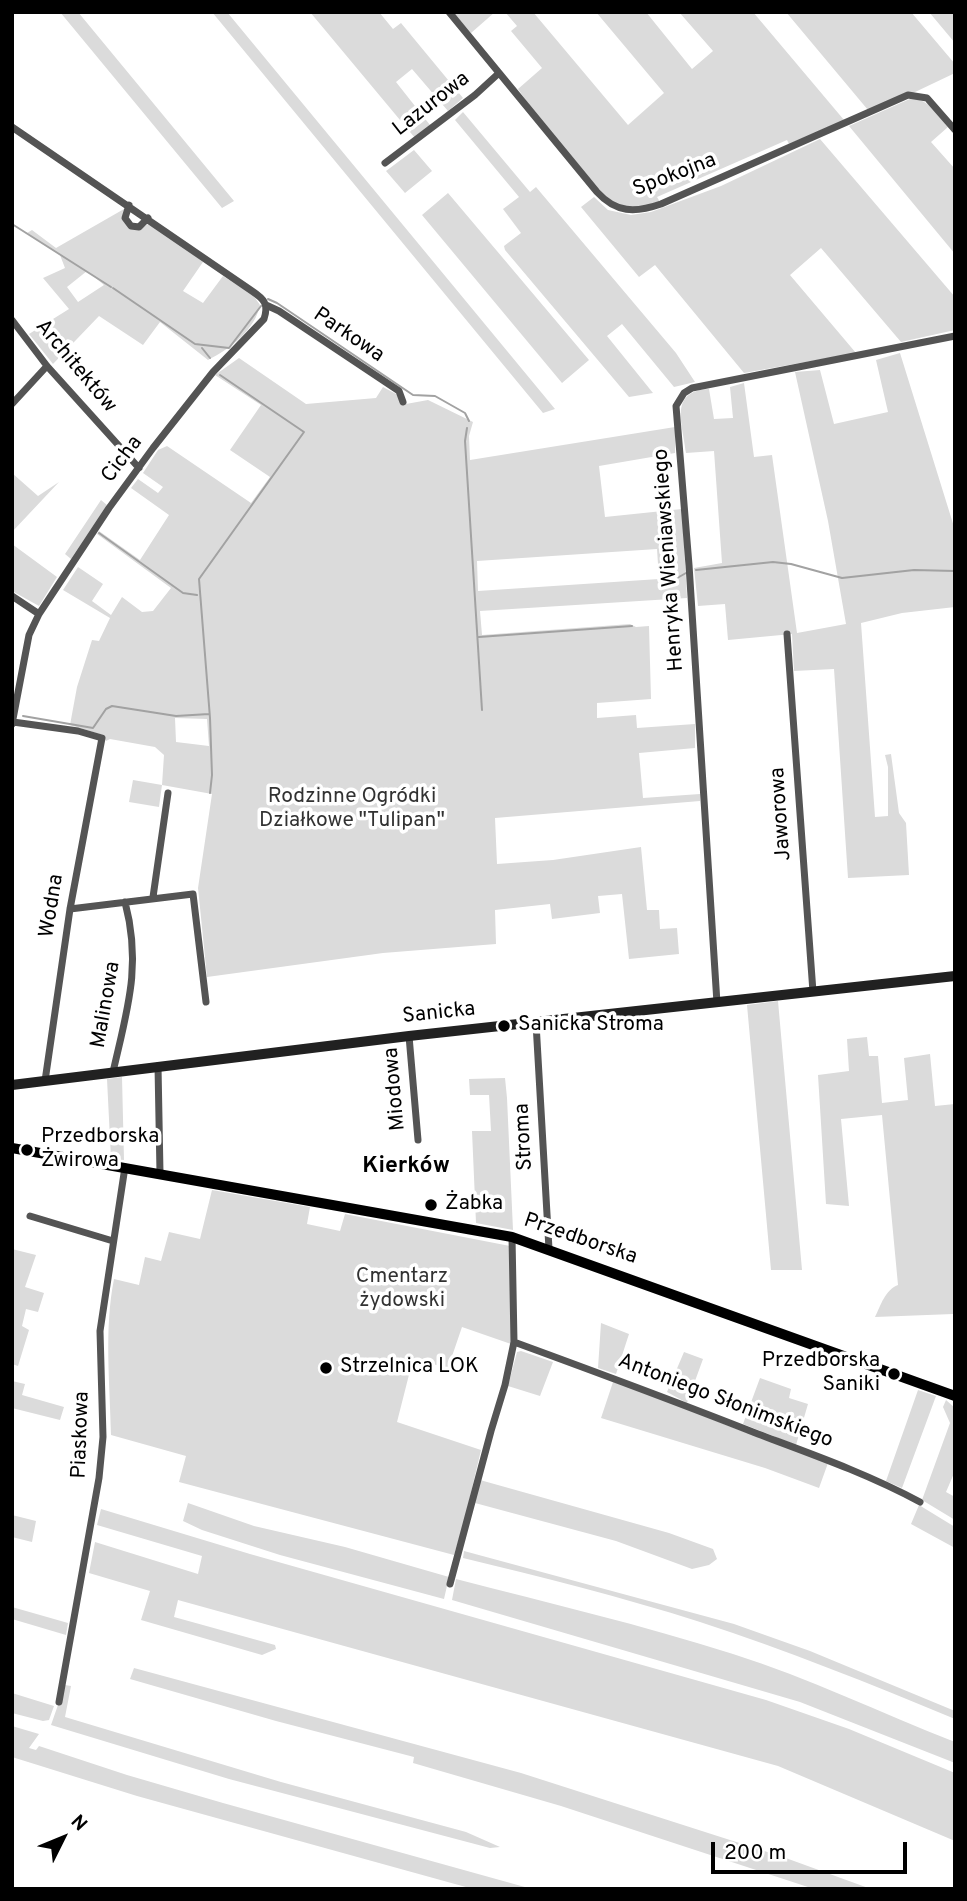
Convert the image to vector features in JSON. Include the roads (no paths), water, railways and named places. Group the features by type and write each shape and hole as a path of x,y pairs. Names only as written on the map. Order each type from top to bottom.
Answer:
{"main road":[{"name":"Przedborska","path":"12,1148 512,1237 955,1396"}],"street":[{"name":"Spokojna","path":"449,12 603,199 627,211 661,204 904,96 915,94 927,99 955,130"},
{"name":"Lazurowa","path":"385,163 475,95 499,73"},
{"name":"Parkowa","path":"12,127 264,299 266,308 279,311 400,391 403,402"},
{"name":"Parkowa","path":"129,205 125,218 131,226 139,227 148,218"},
{"name":"Cicha","path":"13,719 29,635 39,614 109,508 213,372 264,319 266,308"},
{"name":"Architektów","path":"12,320 47,366 139,468"},
{"name":"Henryka Wieniawskiego","path":"718,1003 676,406 684,393 692,388 955,337"},
{"path":"12,404 47,366"},
{"path":"12,596 39,614"},
{"name":"Jaworowa","path":"787,635 813,992"},
{"name":"Wodna","path":"13,719 102,738 70,909 45,1081"},
{"path":"153,897 168,793"},
{"path":"70,909 193,894 206,1002"},
{"name":"Malinowa","path":"113,1072 130,998 134,963 132,927 125,902"},
{"name":"Sanicka","path":"12,1085 409,1036 955,976"},
{"name":"Stroma","path":"536,1023 549,1249"},
{"name":"Miodowa","path":"409,1036 418,1140"},
{"path":"158,1066 160,1174"},
{"name":"Piaskowa","path":"58,1702 99,1478 103,1437 100,1331 125,1167"},
{"path":"30,1216 113,1241"},
{"path":"450,1584 505,1385 514,1342 512,1237"},
{"name":"Antoniego Słonimskiego","path":"514,1342 841,1464 886,1483 920,1502"}],"waterway":[{"path":"12,224 111,287"},
{"path":"113,288 195,344 229,348 261,306"},
{"path":"268,299 413,395 435,396 465,413 469,421"},
{"path":"202,348 210,358"},
{"path":"210,793 210,718 199,579 304,432 220,375"},
{"path":"467,428 465,441 482,710"},
{"path":"99,533 183,593 197,595"},
{"path":"696,570 773,562 791,564 842,578 914,570 955,571"},
{"path":"672,581 686,573"},
{"path":"479,637 632,626"},
{"path":"23,716 93,728 106,709 112,706 176,716 209,714"}],"place":[{"name":"Sanicka Stroma","path":"504,1026"},
{"name":"Przedborska Żwirowa","path":"27,1150"},
{"name":"Żabka","path":"431,1205"},
{"name":"Strzelnica LOK","path":"326,1368"},
{"name":"Przedborska Saniki","path":"894,1374"}],"district":[{"name":"Kierków","path":"406,1167"}],"park label":[{"name":"Rodzinne Ogródki Działkowe \"Tulipan\"","path":"352,810"},
{"name":"Cmentarz żydowski","path":"402,1290"}]}
